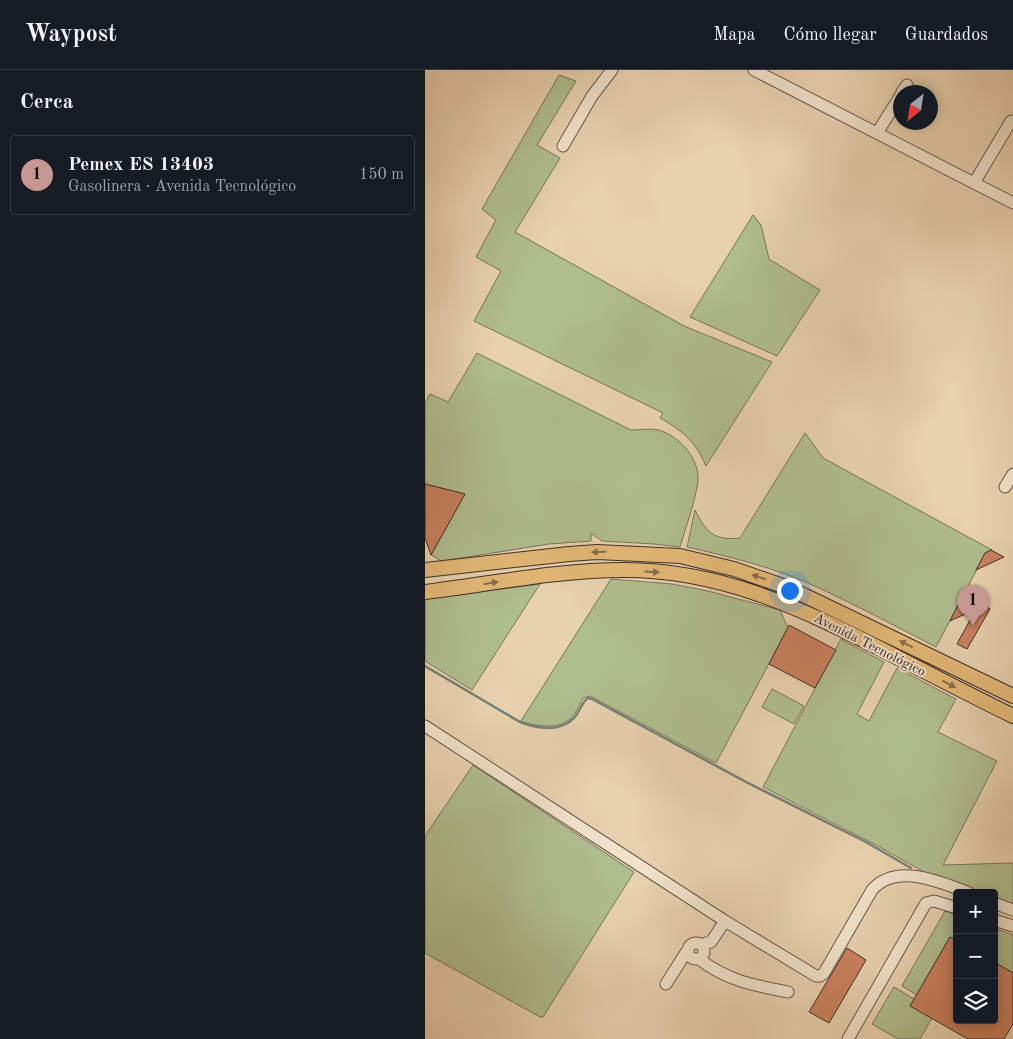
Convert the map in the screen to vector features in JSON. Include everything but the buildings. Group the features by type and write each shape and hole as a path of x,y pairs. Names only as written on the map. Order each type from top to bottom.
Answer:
{"main road":[{"name":"Avenida Tecnológico","path":"425,569 578,553 622,552 680,556 734,569 814,598 1013,696"},
{"path":"425,569 431,576 441,582 462,588"},
{"name":"Avenida Tecnológico","path":"425,592 574,572 625,570 673,574 733,586 758,593 802,610 1013,716"}],"street":[{"path":"563,146 592,96 612,70"},
{"path":"754,70 1013,203"},
{"path":"877,133 893,107"},
{"path":"974,183 1011,121"},
{"path":"1005,487 1013,474"},
{"path":"425,726 721,919 816,976 824,973 872,890 878,883 895,876 910,876 938,881 959,889"},
{"path":"848,1039 926,902 934,901 953,907"},
{"path":"998,904 1013,910"},
{"path":"666,984 692,944 705,945 711,942 721,919"},
{"path":"998,921 1013,926"},
{"path":"699,959 703,956 705,945"},
{"path":"687,951 689,957 695,960 699,959 738,981 788,992"}],"green space":[{"path":"559,75 576,81 537,145 560,158 515,232 684,326 772,362 706,466 698,450 688,438 660,418 663,413 474,321 501,271 476,257 496,220 482,209"},
{"path":"753,215 761,225 769,259 820,290 777,356 690,317"},
{"path":"477,353 631,430 658,430 680,442 695,464 698,472 698,481 693,506 680,547 602,541 591,533 591,541 549,544 442,561 431,555 465,494 425,484 425,403 430,394 448,402"},
{"path":"805,433 823,458 992,550 985,554 936,647 801,580 753,564 687,547 695,510 703,524 712,533 724,538 740,538"},
{"path":"611,579 672,584 708,591 780,610 788,628 716,763 590,696 583,698 573,716 562,724 541,726 521,721"},
{"path":"540,584 472,690 425,661 425,599"},
{"path":"841,639 884,662 857,714 869,721 897,668 956,699 938,732 997,761 943,865 1013,863 1013,906 998,900 998,889 967,889 917,872 922,871 876,845 763,787"},
{"path":"772,689 804,706 794,724 762,707"},
{"path":"473,765 634,872 543,1017 425,953 425,836"},
{"path":"945,911 953,914 953,939 950,937 917,995 902,986"},
{"path":"998,929 1013,935 1013,973 998,964"},
{"path":"894,987 914,999 932,1018 920,1039 898,1039 872,1024"}],"waterway":[{"path":"425,666 520,722 533,726 548,728 562,726 574,718 588,698 592,699 748,783 866,842 911,868"}],"place":[{"name":"Pemex ES 13403","path":"973,626"}]}
